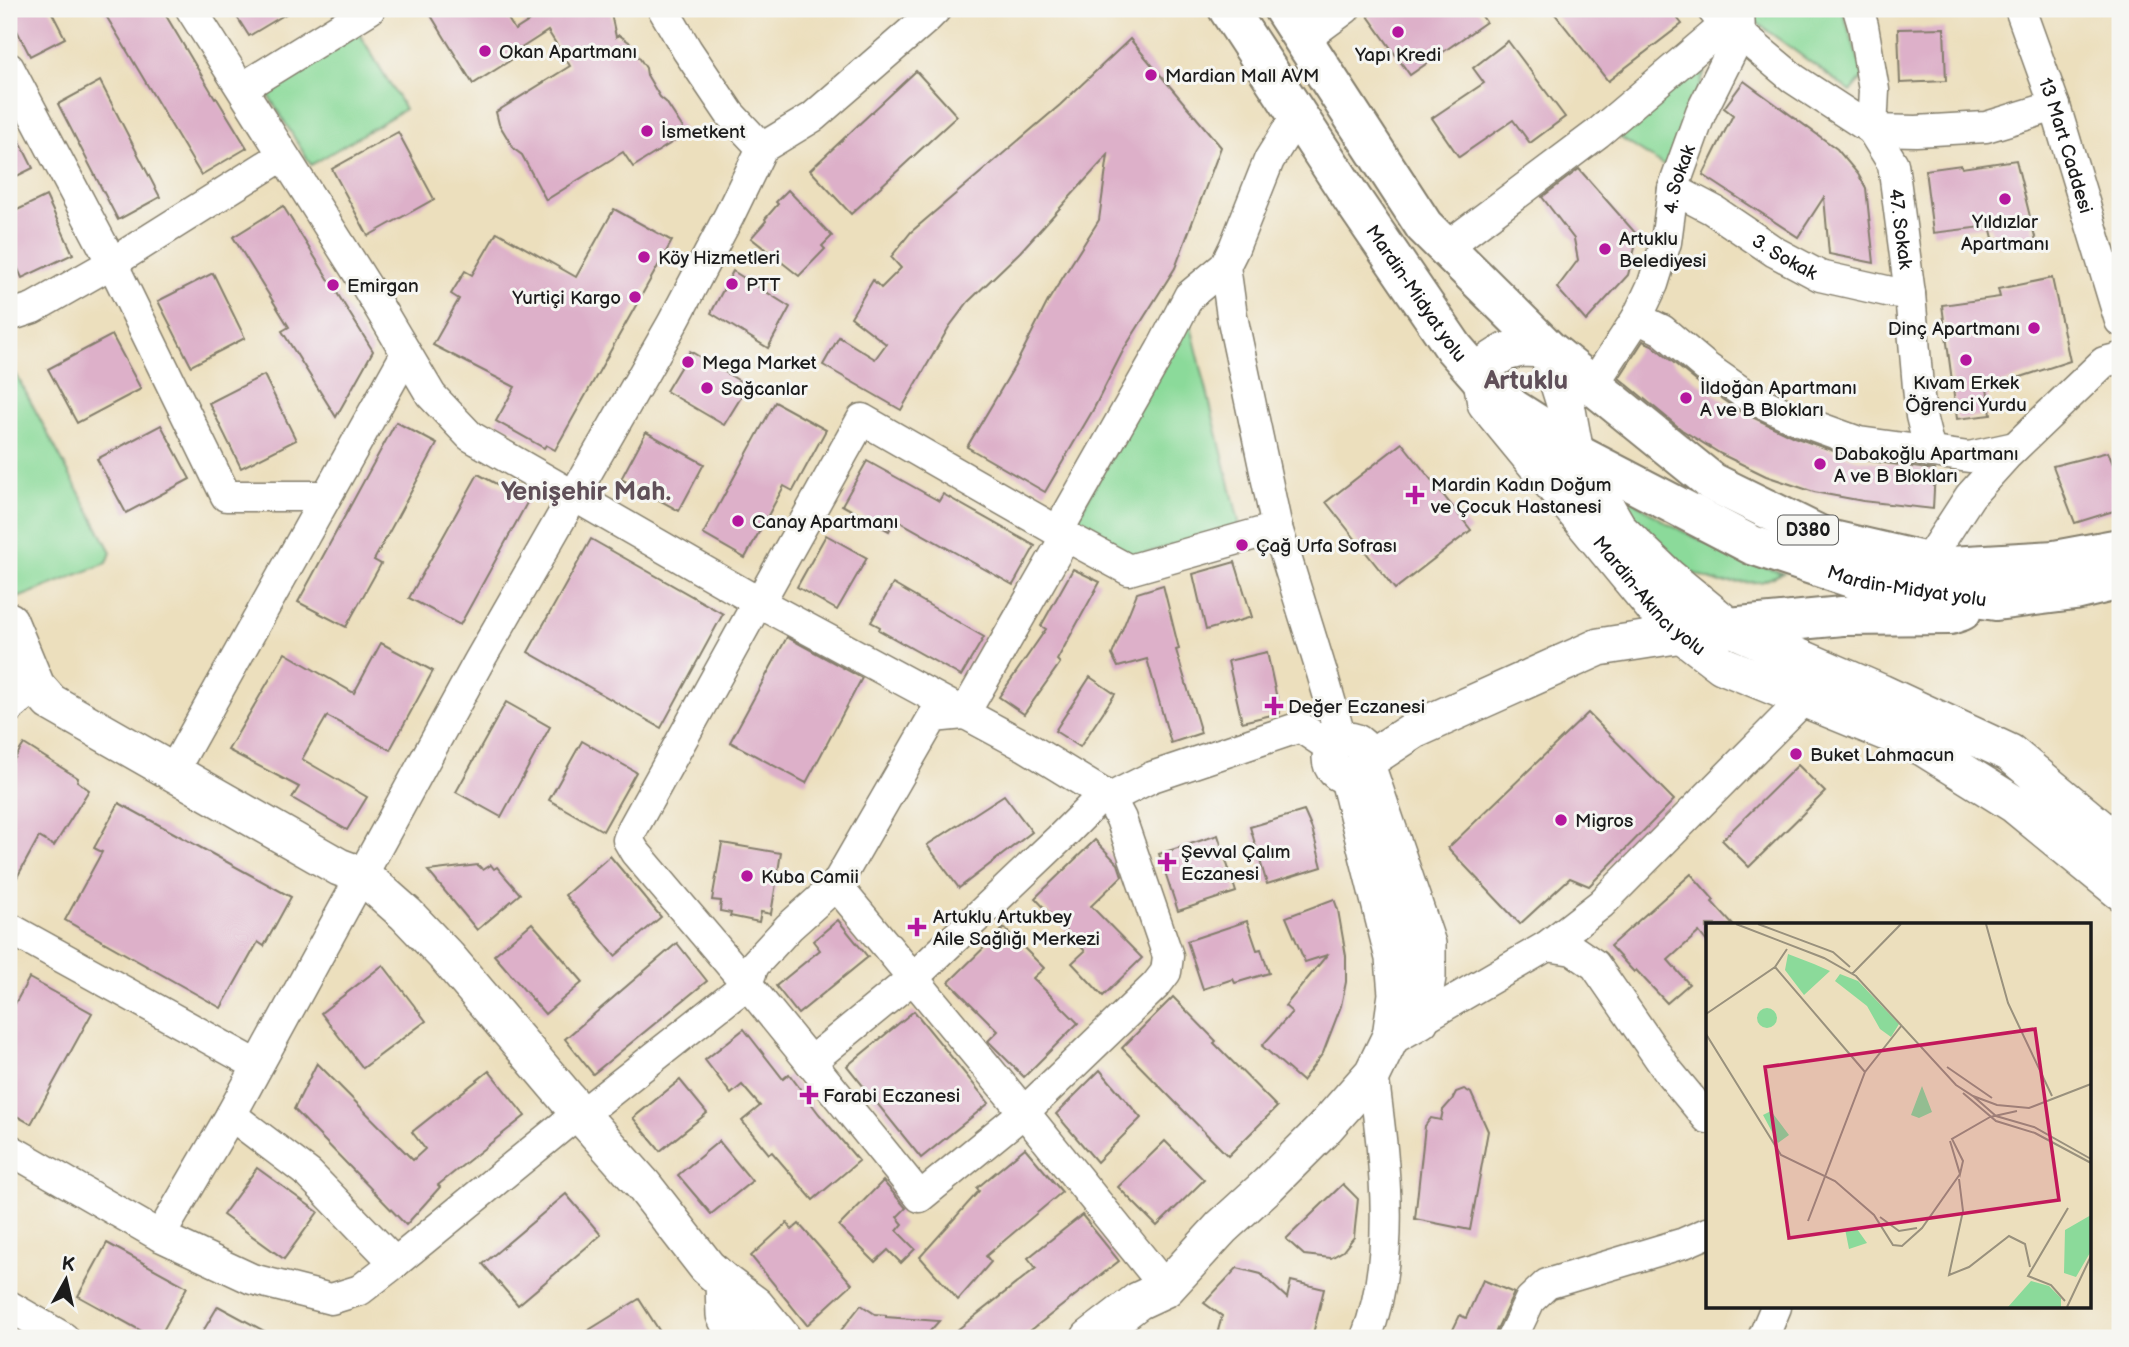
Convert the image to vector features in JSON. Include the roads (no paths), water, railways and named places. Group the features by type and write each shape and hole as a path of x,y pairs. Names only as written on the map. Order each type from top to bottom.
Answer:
{"highway":[{"name":"Mardin-Midyat yolu","path":"1228,9 1353,200 1484,391 1545,429 1575,453 1752,545 1860,581 1996,601 2075,591 2120,580"},
{"name":"Mardin-Midyat yolu","path":"1283,9 1424,226 1548,349 1712,482 1828,539 1950,566 2055,561 2120,548"},
{"path":"1682,634 1842,617 1950,615 1996,601"}],"main road":[{"path":"1484,391 1491,361 1505,352 1521,348 1548,349"},
{"name":"Mardin-Akıncı yolu","path":"1548,349 1567,410 1575,453 1619,530 1668,577 1729,627 2010,753 2120,845"},
{"name":"Mardin-Akıncı yolu","path":"1484,391 1666,622 1723,665 1923,747 2014,804 2120,891"},
{"path":"9,621 19,691 48,718 406,914 447,957 644,1213 711,1315 721,1338"},
{"path":"1090,1338 1138,1301 1166,1287 1222,1227 1321,1132 1373,1073 1406,1028 1427,977 1427,944 1344,759 1599,647 1682,634"},
{"path":"19,691 50,702 339,867 357,886"},
{"path":"573,1120 644,1186 707,1267 755,1305 782,1338"},
{"path":"724,1282 725,1315 736,1338"},
{"path":"1126,1338 1159,1312 1166,1287"}],"street":[{"path":"191,9 367,287 431,395 471,436 758,602 1025,746 1105,795 1121,819 1168,956 1166,972 1156,985 1024,1112 920,1198 747,984 635,852 628,840 671,757 758,602 862,419 1129,570 1277,528"},
{"path":"242,88 370,9"},
{"path":"663,9 730,114 762,148"},
{"path":"160,1236 231,1115 478,663 672,324 762,148 813,117 936,9"},
{"path":"1303,40 1345,9"},
{"path":"1858,9 1874,90 1872,130"},
{"name":"13 Mart Caddesi","path":"2020,9 2055,106 2120,321"},
{"path":"1445,248 1598,132 1729,19 1794,79 1872,130 1916,131 1986,127 2055,106"},
{"name":"4. Sokak","path":"1593,385 1637,318 1653,284 1666,242 1673,189 1701,112 1729,19"},
{"path":"9,68 111,263 226,496 326,496"},
{"path":"964,714 1189,296 1225,266 1269,160 1297,115"},
{"name":"47. Sokak","path":"1872,130 1893,164 1910,293 1919,396 1930,452"},
{"path":"9,316 33,308 111,263 282,156"},
{"name":"3. Sokak","path":"1673,189 1713,210 1775,252 1820,276 1891,292 1910,293"},
{"path":"1225,266 1232,316 1277,528 1322,673 1344,759"},
{"path":"1637,318 1662,330 1706,367 1749,397 1801,421 1859,442 1969,457 2015,447"},
{"path":"172,773 406,354"},
{"path":"1927,562 1970,496 2015,447 2104,362 2120,358"},
{"path":"1406,1028 1547,946 1601,904 1805,698"},
{"path":"9,1149 160,1236 252,1279 331,1299 360,1290 747,984 754,965 789,927 836,885 933,717 964,714"},
{"path":"810,1062 914,977 1105,795 1300,727 1344,759"},
{"path":"836,885 1166,1287"},
{"path":"9,928 257,1065"},
{"path":"1547,946 1573,950 1595,965 1668,1071 1706,1117"},
{"path":"1366,1338 1384,1269 1384,1165 1373,1073"},
{"path":"231,1115 309,1174 395,1264"},
{"path":"1512,1338 1530,1300 1548,1284 1684,1243 1706,1233"},
{"path":"9,1306 64,1338"},
{"path":"1763,1338 1776,1308"}],"place":[{"name":"Yapı Kredi","path":"1398,32"},
{"name":"Okan Apartmanı","path":"485,51"},
{"name":"Mardian Mall AVM","path":"1151,75"},
{"name":"İsmetkent","path":"647,131"},
{"name":"Yıldızlar Apartmanı","path":"2005,199"},
{"name":"Artuklu Belediyesi","path":"1605,249"},
{"name":"Köy Hizmetleri","path":"644,257"},
{"name":"PTT","path":"732,284"},
{"name":"Emirgan","path":"333,285"},
{"name":"Yurtiçi Kargo","path":"635,297"},
{"name":"Dinç Apartmanı","path":"2034,328"},
{"name":"Kıvam Erkek Öğrenci Yurdu","path":"1966,360"},
{"name":"Mega Market","path":"688,362"},
{"name":"Sağcanlar","path":"707,388"},
{"name":"İldoğan Apartmanı A ve B Blokları","path":"1686,398"},
{"name":"Dabakoğlu Apartmanı A ve B Blokları","path":"1820,464"},
{"name":"Mardin Kadın Doğum ve Çocuk Hastanesi","path":"1415,495"},
{"name":"Canay Apartmanı","path":"738,521"},
{"name":"Çağ Urfa Sofrası","path":"1242,545"},
{"name":"Değer Eczanesi","path":"1274,706"},
{"name":"Buket Lahmacun","path":"1796,754"},
{"name":"Migros","path":"1561,820"},
{"name":"Şevval Çalım Eczanesi","path":"1167,862"},
{"name":"Kuba Camii","path":"747,876"},
{"name":"Artuklu Artukbey Aile Sağlığı Merkezi","path":"917,927"},
{"name":"Farabi Eczanesi","path":"809,1095"}],"district":[{"name":"Artuklu","path":"1526,380"},
{"name":"Yenişehir Mah.","path":"586,491"}]}
